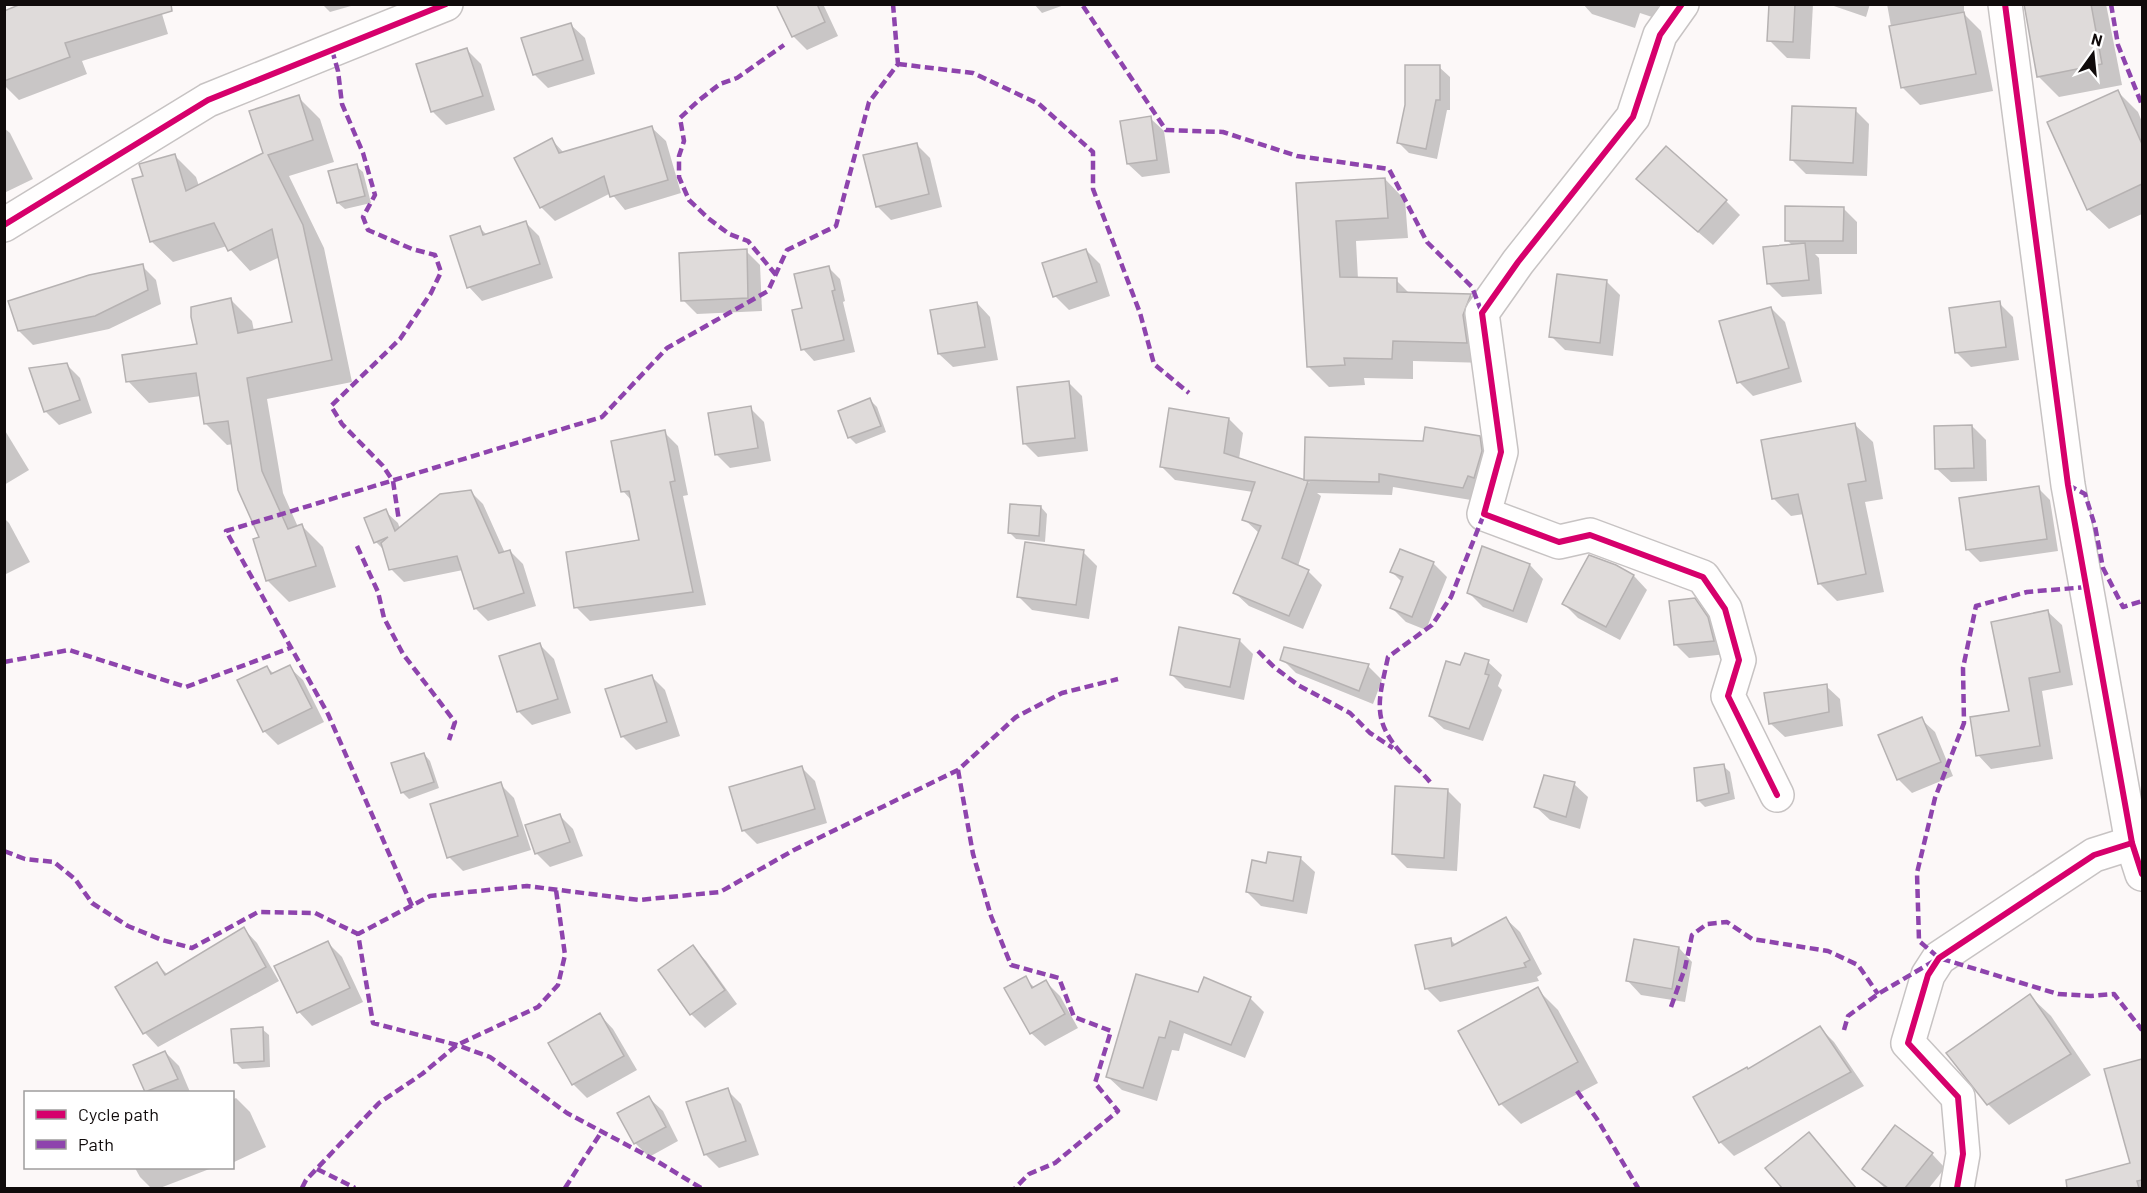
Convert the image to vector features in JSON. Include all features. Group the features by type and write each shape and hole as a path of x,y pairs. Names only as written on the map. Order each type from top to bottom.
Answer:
{"street":[{"path":"4,225 208,100 446,4"},
{"path":"1682,4 1660,35 1633,117 1518,262 1482,313 1501,452 1484,514 1558,543 1590,535 1703,577 1725,609 1739,660 1728,696 1777,795"},
{"path":"2005,4 2068,485 2132,843 2142,874"},
{"path":"1957,1188 1963,1155 1958,1097 1908,1042 1928,975 1939,958 2094,855 2132,843"}],"building":[{"path":"21,4 171,4 172,11 65,43 70,57 4,81 4,11"},
{"path":"776,4 817,4 825,22 792,37"},
{"path":"1769,4 1795,4 1793,42 1767,41"},
{"path":"2024,4 2091,4 2102,64 2037,77"},
{"path":"1964,12 1976,74 1901,88 1889,26"},
{"path":"571,23 583,60 533,75 521,38"},
{"path":"467,48 483,96 431,112 416,64"},
{"path":"1405,65 1440,65 1440,100 1436,100 1426,149 1397,143 1405,105"},
{"path":"2118,90 2142,144 2142,184 2087,210 2047,122"},
{"path":"299,95 313,140 268,155 303,225 332,360 247,378 262,471 288,529 302,524 316,566 266,581 253,539 259,537 238,490 228,421 204,424 196,373 126,382 122,355 197,344 191,307 231,298 238,333 292,322 272,229 228,251 214,223 150,242 132,179 143,176 139,164 175,154 186,191 263,153 249,111"},
{"path":"1792,106 1856,108 1853,163 1790,160"},
{"path":"1151,116 1157,160 1127,164 1120,121"},
{"path":"652,126 668,180 610,197 604,176 540,208 514,158 552,138 559,153"},
{"path":"917,143 929,194 876,207 863,155"},
{"path":"1666,146 1727,200 1698,232 1636,179"},
{"path":"357,164 365,196 337,203 328,171"},
{"path":"1385,178 1388,218 1336,221 1340,277 1397,278 1397,292 1471,294 1463,315 1467,343 1393,341 1392,359 1344,358 1345,365 1307,367 1296,183"},
{"path":"1785,206 1844,207 1843,241 1785,241"},
{"path":"526,221 540,264 467,288 450,236 480,226 483,235"},
{"path":"1805,243 1809,280 1767,284 1763,247"},
{"path":"747,249 748,298 681,301 679,253"},
{"path":"1086,249 1097,282 1053,297 1042,263"},
{"path":"143,264 148,290 95,316 18,331 8,301 89,275"},
{"path":"829,266 835,290 832,291 844,340 801,350 792,310 802,308 794,274"},
{"path":"1557,274 1607,280 1600,343 1549,337"},
{"path":"2000,301 2006,347 1955,353 1949,308"},
{"path":"977,302 985,347 938,354 930,310"},
{"path":"1771,307 1789,368 1737,383 1719,321"},
{"path":"67,363 80,400 44,412 29,368"},
{"path":"1069,381 1075,438 1023,444 1017,387"},
{"path":"870,398 881,426 848,438 838,411"},
{"path":"751,406 758,448 715,455 708,413"},
{"path":"1169,408 1229,418 1224,453 1308,481 1282,558 1309,570 1289,616 1233,593 1261,526 1242,520 1255,482 1160,467"},
{"path":"1855,423 1866,481 1848,484 1866,574 1818,584 1798,494 1772,499 1761,440"},
{"path":"1972,425 1974,468 1935,469 1934,426"},
{"path":"1425,427 1480,436 1482,451 1474,478 1468,476 1463,488 1379,474 1379,482 1304,480 1305,437 1423,441"},
{"path":"665,430 675,481 670,482 693,592 574,608 566,552 639,540 629,491 621,492 611,441"},
{"path":"2039,486 2047,539 1966,550 1959,498"},
{"path":"471,490 499,553 510,550 524,593 474,609 457,556 389,570 381,543 388,537 374,543 364,518 386,509 395,531 440,494"},
{"path":"1010,504 1041,506 1039,536 1008,533"},
{"path":"1025,542 1084,550 1076,605 1017,597"},
{"path":"1482,546 1530,564 1513,611 1467,593"},
{"path":"1400,549 1434,562 1412,617 1390,608 1403,577 1390,572"},
{"path":"1589,555 1616,565 1634,575 1606,627 1562,604"},
{"path":"1695,598 1708,617 1714,641 1674,645 1669,601"},
{"path":"2048,610 2060,672 2029,678 2040,746 1976,756 1970,717 2009,711 1991,622"},
{"path":"1179,627 1240,639 1230,687 1170,675"},
{"path":"540,643 558,699 517,712 499,656"},
{"path":"1284,647 1369,664 1359,691 1280,660"},
{"path":"1465,653 1489,660 1485,674 1489,675 1469,729 1429,716 1446,661 1460,665"},
{"path":"290,665 312,708 263,732 237,680 267,666 271,674"},
{"path":"652,675 667,722 621,737 605,689"},
{"path":"1827,684 1829,712 1769,724 1764,693"},
{"path":"1922,717 1941,762 1897,780 1878,735"},
{"path":"424,753 434,782 401,793 391,763"},
{"path":"1724,764 1729,793 1697,801 1694,768"},
{"path":"802,766 815,809 742,831 729,787"},
{"path":"1544,775 1575,782 1566,817 1534,807"},
{"path":"501,782 518,836 447,858 430,804"},
{"path":"1395,786 1448,789 1444,858 1392,854"},
{"path":"560,814 570,842 535,854 525,825"},
{"path":"1268,852 1301,857 1293,901 1246,892 1252,860 1266,863"},
{"path":"1506,917 1530,960 1524,963 1526,967 1425,989 1415,945 1451,938 1452,946"},
{"path":"244,927 266,967 143,1034 115,987 157,962 165,975"},
{"path":"1634,939 1679,947 1672,989 1626,981"},
{"path":"328,941 350,988 297,1013 274,966"},
{"path":"693,945 725,990 690,1015 658,970"},
{"path":"1136,974 1198,992 1204,977 1251,997 1231,1045 1170,1021 1165,1038 1159,1037 1143,1088 1106,1077"},
{"path":"1026,976 1032,988 1046,980 1065,1014 1030,1034 1004,988"},
{"path":"1538,987 1578,1062 1499,1105 1458,1031"},
{"path":"2030,994 2071,1054 1987,1105 1946,1053"},
{"path":"600,1013 624,1056 572,1085 548,1043"},
{"path":"1820,1026 1851,1072 1719,1143 1693,1097 1747,1067 1748,1069"},
{"path":"263,1027 264,1061 234,1063 231,1029"},
{"path":"165,1051 178,1079 145,1091 133,1065"},
{"path":"2142,1059 2142,1180 2137,1181 2139,1188 2067,1188 2066,1180 2130,1163 2104,1069"},
{"path":"728,1088 746,1141 704,1155 686,1102"},
{"path":"649,1096 666,1127 634,1144 617,1113"},
{"path":"1895,1125 1933,1153 1905,1188 1888,1188 1862,1169"},
{"path":"1809,1132 1856,1188 1782,1188 1765,1168"}],"marked path":[{"path":"412,906 328,714 226,531 602,417 667,348 768,291 787,250 836,226 869,102 898,64 893,4"},
{"path":"2111,4 2118,45 2142,105"},
{"path":"1083,6 1166,130 1223,132 1297,156 1389,169 1427,242 1472,287 1482,313"},
{"path":"776,275 748,241 729,234 689,200 679,177 679,156 684,141 680,118 720,84 737,78 784,45"},
{"path":"332,50 338,71 342,104 363,153 375,195 363,217 368,230 412,249 435,255 441,272 431,293 400,339 331,406 342,424 383,466 393,481 399,521"},
{"path":"898,64 973,73 1039,104 1093,152 1093,189 1140,313 1154,364 1189,393"},
{"path":"2068,485 2085,494 2095,526 2103,568 2123,607 2142,601"},
{"path":"1430,782 1404,756 1386,731 1380,709 1382,686 1388,657 1432,625 1451,597 1484,514"},
{"path":"357,546 378,592 384,618 403,654 455,722 449,740"},
{"path":"2087,587 2027,592 1976,606 1963,668 1964,723 1935,798 1917,873 1919,941 1939,958 2058,994 2091,996 2114,994 2142,1030"},
{"path":"4,662 69,650 186,687 290,648"},
{"path":"1258,651 1274,667 1298,685 1350,713 1370,733 1393,748"},
{"path":"701,1188 655,1160 567,1113 490,1057 457,1045 373,1023 358,934 430,896 527,886 639,900 720,892 794,850 958,770 1016,717 1062,693 1118,679"},
{"path":"958,770 973,854 991,916 1011,965 1059,978 1074,1017 1111,1031 1095,1083 1118,1111 1055,1163 1029,1174 1015,1188"},
{"path":"4,851 25,859 54,862 75,879 92,903 128,926 162,940 192,948 258,912 315,913 358,934"},
{"path":"302,1188 306,1180 379,1103 422,1074 457,1045 538,1007 558,985 565,955 556,890"},
{"path":"1671,1007 1685,968 1692,935 1707,924 1727,922 1752,939 1828,951 1858,965 1878,994"},
{"path":"1844,1030 1848,1016 1878,994 1934,961"},
{"path":"1577,1091 1597,1119 1638,1188"},
{"path":"565,1188 602,1131"},
{"path":"317,1169 355,1188"}],"cycle path":[{"path":"4,225 208,100 446,4"},
{"path":"1682,4 1660,35 1633,117 1518,262 1482,313 1501,452 1484,514 1559,542 1590,535 1703,577 1725,609 1739,660 1728,696 1777,795"},
{"path":"2005,4 2068,485 2132,843 2142,874"},
{"path":"1957,1188 1963,1154 1958,1097 1908,1043 1928,975 1939,958 2094,855 2132,843"}]}
